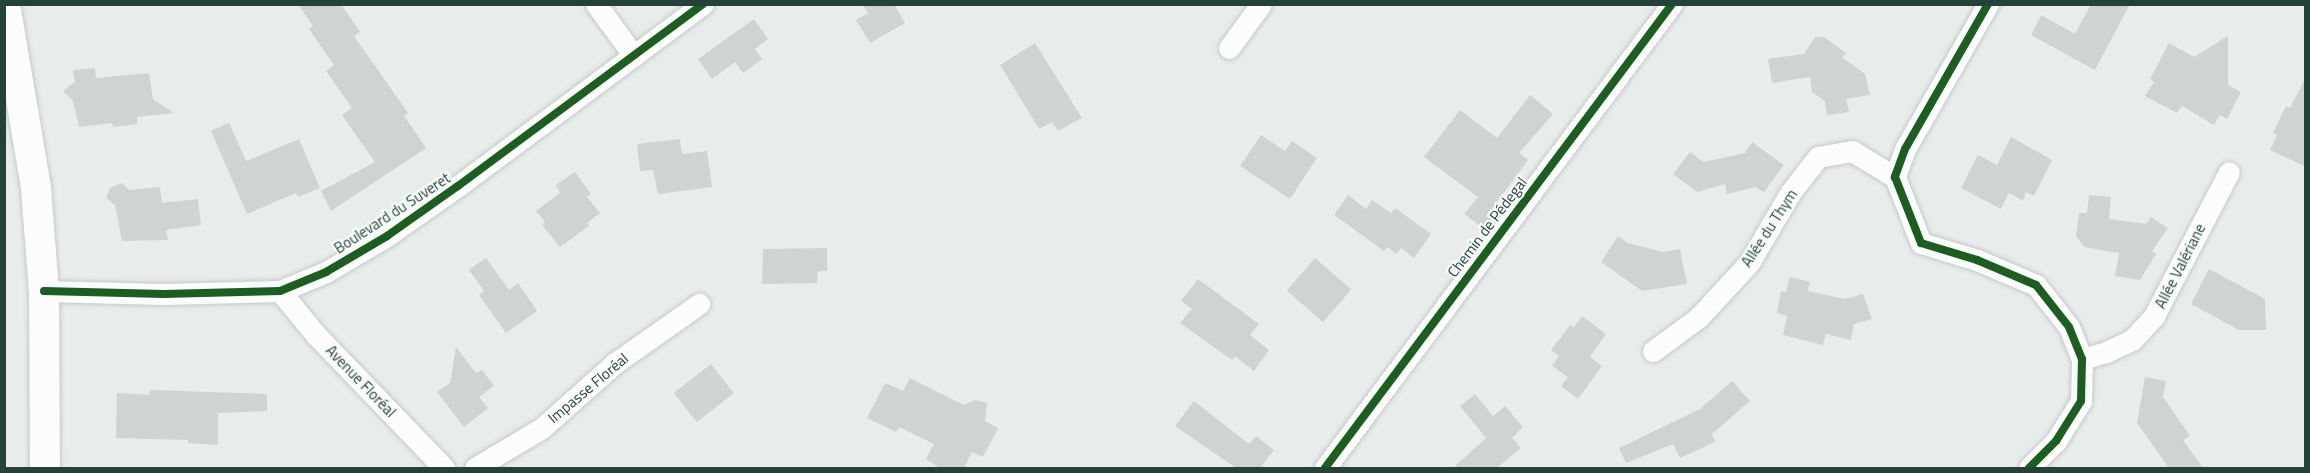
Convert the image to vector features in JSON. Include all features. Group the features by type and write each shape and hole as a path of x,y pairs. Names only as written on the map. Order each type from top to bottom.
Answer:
{"main road":[{"path":"4,4 36,188 44,291 45,468"}],"street":[{"path":"596,4 634,56"},
{"name":"Boulevard du Suveret","path":"44,291 164,294 280,291 326,272 387,236 702,4"},
{"path":"1228,48 1261,4"},
{"name":"Chemin de Pédegal","path":"1325,468 1672,4"},
{"path":"1988,4 1905,149 1895,177 1921,243 1977,260 2036,285 2069,327 2082,359 2081,400 2056,441 2029,468"},
{"name":"Allée du Thym","path":"1653,351 1698,318 1749,263 1791,193 1818,157 1852,152 1895,177"},
{"name":"Allée Valériane","path":"2082,359 2106,352 2132,339 2154,316 2229,172"},
{"name":"Avenue Floréal","path":"280,291 316,335 444,468"},
{"name":"Impasse Floréal","path":"476,468 542,428 615,363 699,304"}],"building":[{"path":"298,4 341,4 360,32 354,36 408,113 404,116 426,148 331,211 321,191 375,162 342,115 352,108 326,71 334,65 309,29 313,26"},
{"path":"862,4 894,4 905,23 870,43 856,20 868,13"},
{"path":"2091,4 2130,4 2095,70 2031,35 2041,15 2075,34"},
{"path":"754,19 768,39 755,49 762,59 743,73 735,62 712,79 698,59"},
{"path":"2228,36 2228,85 2241,92 2227,119 2220,115 2214,125 2182,106 2177,113 2145,96 2154,82 2150,79 2169,43 2194,57"},
{"path":"1815,37 1824,37 1846,53 1842,57 1865,74 1870,95 1846,99 1849,112 1827,115 1825,101 1812,92 1810,77 1772,83 1768,59 1804,54"},
{"path":"1035,43 1082,118 1058,131 1052,122 1039,129 1000,65"},
{"path":"95,68 96,78 149,73 153,99 174,113 137,117 137,124 113,127 112,123 79,127 73,101 63,91 75,82 73,70"},
{"path":"2306,77 2306,167 2270,150 2277,135 2273,133 2286,106 2290,108"},
{"path":"1530,95 1553,114 1519,153 1528,160 1494,206 1498,209 1484,229 1464,214 1478,197 1424,157 1460,110 1497,138"},
{"path":"229,123 246,161 299,139 320,188 298,197 296,193 247,214 211,131"},
{"path":"1261,135 1285,151 1292,141 1317,158 1290,199 1240,166"},
{"path":"2011,137 2052,160 2034,196 2026,192 2023,201 2009,193 2001,209 1961,188 1978,155 1997,165"},
{"path":"680,139 682,154 707,151 712,187 658,194 653,170 640,171 637,144"},
{"path":"1752,142 1784,165 1764,192 1755,187 1727,194 1725,184 1697,192 1673,174 1690,152 1703,162 1745,153"},
{"path":"575,172 591,194 587,197 600,213 587,223 589,226 560,247 542,225 545,222 536,211 560,193 556,185"},
{"path":"122,183 129,190 160,187 162,203 198,199 201,225 166,230 168,240 122,241 115,205 106,198 110,188"},
{"path":"1348,195 1366,209 1372,200 1391,213 1395,208 1431,234 1414,258 1401,248 1396,254 1388,247 1384,251 1334,215"},
{"path":"2089,195 2111,197 2109,219 2146,224 2151,217 2168,228 2152,251 2156,254 2140,280 2115,276 2119,253 2084,247 2076,236 2079,213 2087,213"},
{"path":"1618,236 1628,243 1663,252 1680,249 1687,284 1642,291 1601,262"},
{"path":"827,248 827,271 818,271 817,283 762,284 763,249"},
{"path":"486,258 509,290 518,283 537,311 506,333 479,295 484,291 469,270"},
{"path":"1315,258 1351,289 1323,322 1287,290"},
{"path":"2209,269 2265,299 2266,330 2239,330 2191,304"},
{"path":"1790,277 1810,282 1808,291 1845,299 1863,294 1872,319 1854,324 1851,340 1826,334 1823,345 1783,335 1787,316 1777,313 1781,291 1786,292"},
{"path":"1198,279 1259,324 1250,335 1269,350 1254,371 1235,356 1232,360 1180,323 1192,309 1181,301"},
{"path":"1582,316 1606,334 1590,357 1602,366 1578,399 1561,386 1568,377 1552,366 1559,356 1551,350 1570,325 1574,327"},
{"path":"456,347 476,373 482,370 494,386 479,397 488,408 464,427 437,392 450,383"},
{"path":"711,364 734,393 697,422 674,393"},
{"path":"2145,377 2166,381 2163,397 2190,436 2183,440 2203,468 2169,468 2137,423"},
{"path":"910,378 964,405 975,400 987,403 985,421 998,428 983,457 972,452 964,468 940,468 926,459 934,444 899,427 896,432 867,418 885,383 903,391"},
{"path":"1732,381 1750,401 1712,434 1715,442 1680,458 1673,444 1626,463 1619,448 1700,409"},
{"path":"150,390 267,394 267,411 218,413 218,445 188,443 188,440 116,438 117,393 149,395"},
{"path":"1475,394 1493,416 1505,406 1523,427 1512,438 1521,448 1497,468 1453,468 1486,438 1460,406"},
{"path":"1194,401 1249,444 1256,436 1274,450 1260,468 1236,468 1175,426"}],"cycle path":[{"path":"44,291 164,294 280,291 326,272 387,236 458,186 703,4"},
{"path":"1325,468 1672,4"},
{"path":"1988,4 1905,149 1895,177 1921,243 1977,260 2036,285 2069,327 2082,359 2081,401 2056,441 2029,468"}]}
